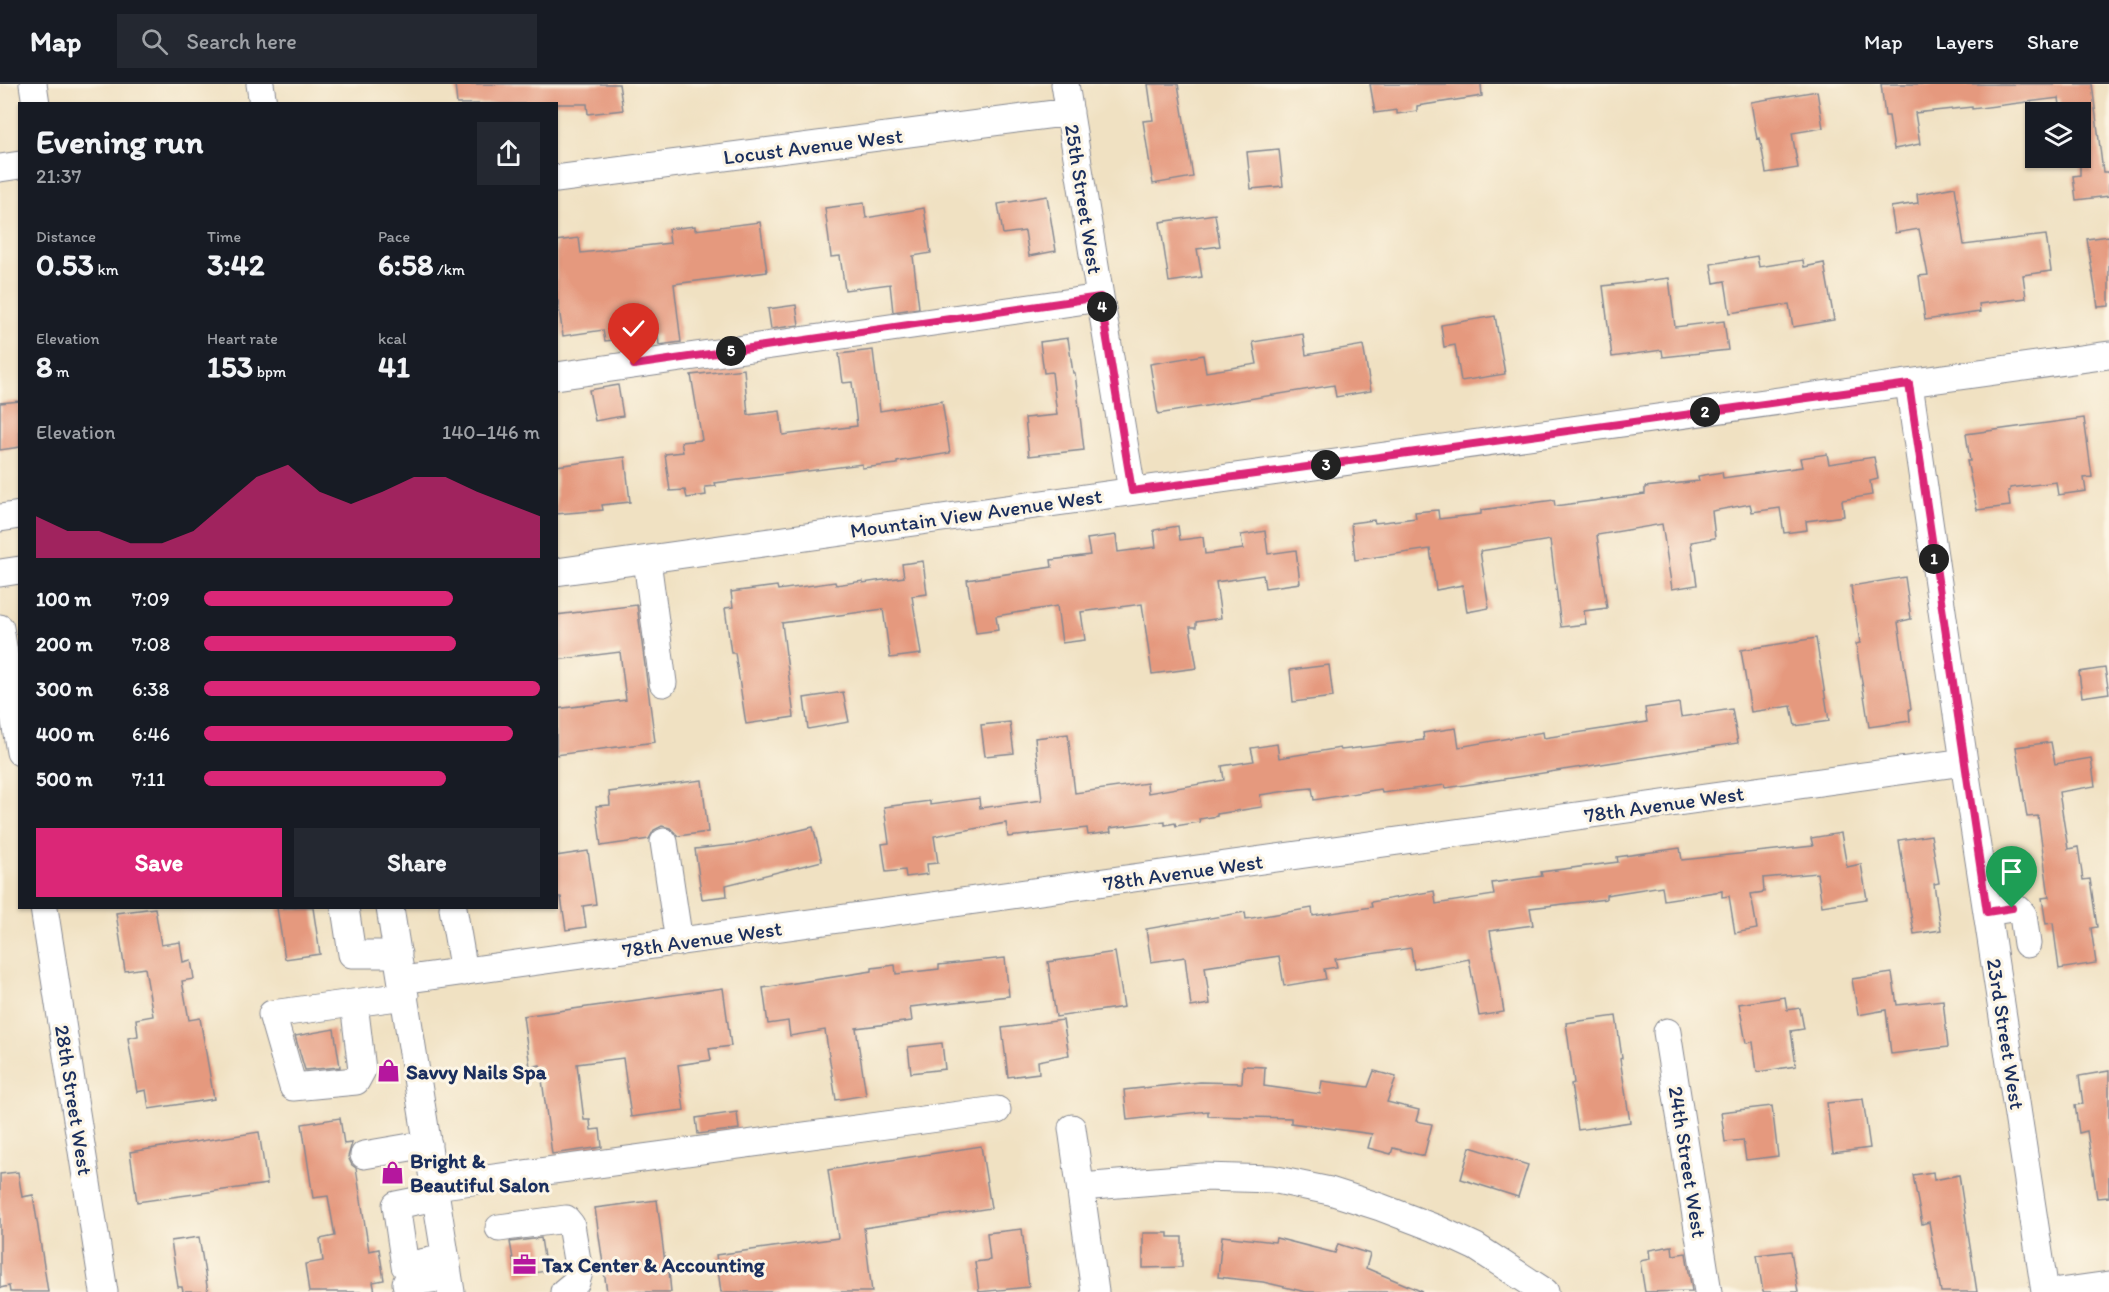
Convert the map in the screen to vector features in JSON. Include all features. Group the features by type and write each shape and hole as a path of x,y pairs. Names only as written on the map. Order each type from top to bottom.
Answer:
{"street":[{"path":"33,84 36,102"},
{"path":"260,84 263,102"},
{"name":"25th Street West","path":"1065,84 1132,491"},
{"name":"Locust Avenue West","path":"558,179 1070,112"},
{"path":"0,168 18,165"},
{"path":"558,376 1100,297"},
{"name":"Mountain View Avenue West","path":"558,572 2109,355"},
{"name":"23rd Street West","path":"1909,384 2045,1292"},
{"path":"0,518 18,515"},
{"path":"647,560 663,683"},
{"path":"0,573 18,570"},
{"path":"0,628 18,740"},
{"name":"78th Avenue West","path":"354,1003 465,972 1964,762"},
{"path":"664,842 679,942"},
{"path":"1987,912 2012,908 2019,910 2024,915 2028,944"},
{"name":"28th Street West","path":"44,909 104,1292"},
{"path":"345,909 352,954 398,954"},
{"path":"390,909 449,1276"},
{"path":"453,909 465,972"},
{"name":"24th Street West","path":"1667,1032 1708,1292"},
{"path":"449,1276 405,1266 396,1205 436,1192 997,1110"},
{"path":"1072,1128 1081,1187 1087,1291"},
{"path":"364,1155 428,1144"},
{"path":"1081,1187 1204,1177 1272,1179 1330,1191 1380,1207 1455,1237 1498,1260 1545,1292"},
{"path":"499,1228 566,1219 571,1225 579,1272 576,1282 564,1292"},
{"path":"408,1292 406,1283 449,1276"},
{"path":"2060,1292 2109,1285"}],"building":[{"path":"455,84 619,84 623,110 588,114 587,104 457,102"},
{"path":"1148,84 1178,84 1193,177 1153,184 1143,121 1153,120"},
{"path":"1370,84 1481,84 1482,96 1417,106 1417,111 1397,114 1397,110 1375,113"},
{"path":"1881,84 2092,84 2103,172 2109,172 2109,196 2076,200 2073,176 2080,175 2080,168 2091,168 2091,102 2060,102 2059,98 1972,109 1972,107 1915,113 1920,144 1894,149 1889,116 1885,116"},
{"path":"1817,91 1823,128 1792,133 1798,168 1766,173 1751,102"},
{"path":"1279,149 1283,186 1251,189 1247,152"},
{"path":"1955,187 1964,245 2046,235 2051,271 2023,275 2026,298 1979,304 1980,312 1925,320 1919,276 1928,275 1919,229 1895,233 1891,207 1918,203 1917,194"},
{"path":"1047,196 1056,251 1029,256 1025,231 1003,234 998,204"},
{"path":"864,203 866,218 924,208 931,253 913,256 919,308 893,312 890,284 845,290 840,256 831,257 825,208"},
{"path":"1215,214 1220,246 1197,249 1202,277 1169,282 1160,222"},
{"path":"760,222 767,272 674,284 681,342 659,345 658,335 605,341 603,330 563,336 558,301 558,241 579,238 581,253 670,243 668,229 695,226 695,230"},
{"path":"2109,236 2109,306 2098,307 2087,239"},
{"path":"1757,256 1759,267 1803,260 1804,267 1824,263 1834,320 1793,327 1789,304 1730,313 1725,281 1714,283 1711,264"},
{"path":"1669,278 1675,327 1724,321 1728,350 1663,357 1662,350 1612,357 1603,286"},
{"path":"796,305 799,325 771,329 768,309"},
{"path":"1495,316 1505,374 1461,381 1455,345 1444,347 1441,325"},
{"path":"1303,334 1306,355 1363,345 1371,391 1336,397 1334,385 1158,414 1150,364 1203,355 1206,372 1257,364 1253,342"},
{"path":"1068,338 1073,373 1075,373 1084,450 1029,456 1025,418 1057,415 1052,372 1044,373 1040,342"},
{"path":"873,350 880,411 942,401 950,453 897,462 897,464 862,468 862,464 715,483 716,486 705,487 706,495 687,498 685,490 670,491 665,454 683,452 681,442 702,440 691,375 744,369 748,415 780,411 783,435 857,426 852,382 843,383 839,354"},
{"path":"618,385 623,416 595,421 589,390"},
{"path":"18,401 18,447 0,450 0,403"},
{"path":"2084,418 2092,477 2084,478 2086,491 2058,495 2056,482 2010,488 2008,491 2010,506 1977,510 1967,461 1970,461 1966,434"},
{"path":"1827,454 1829,464 1874,457 1878,479 1870,481 1872,495 1842,500 1844,516 1806,521 1807,530 1784,533 1780,508 1752,512 1750,504 1712,511 1715,538 1691,542 1697,585 1672,589 1662,524 1597,535 1607,608 1584,611 1586,624 1561,627 1550,540 1480,551 1489,608 1467,612 1463,585 1436,590 1430,549 1355,560 1351,523 1374,520 1375,523 1416,518 1415,512 1438,510 1439,519 1481,514 1481,510 1554,500 1555,506 1645,494 1645,487 1699,481 1698,476 1722,472 1723,478 1802,467 1800,458"},
{"path":"625,457 630,502 602,505 603,510 558,514 558,466"},
{"path":"1178,526 1180,540 1203,537 1205,554 1243,549 1241,535 1265,531 1268,554 1296,550 1300,583 1265,588 1263,575 1216,582 1221,618 1196,622 1196,627 1190,627 1197,668 1152,674 1142,604 1081,612 1085,640 1062,643 1057,606 996,616 998,630 976,633 967,580 1052,567 1051,560 1090,555 1087,539 1116,535 1118,552 1156,547 1154,530"},
{"path":"923,561 927,594 912,596 921,654 890,658 883,609 782,623 794,717 746,724 735,653 731,653 725,608 733,607 731,592 777,586 778,590 835,582 836,585 863,581 863,583 904,577 902,564"},
{"path":"1905,577 1911,619 1898,622 1911,709 1909,709 1910,721 1869,727 1856,644 1860,643 1851,586"},
{"path":"637,605 655,742 558,755 558,709 626,700 620,652 558,660 558,615"},
{"path":"1816,638 1829,721 1795,726 1791,706 1751,712 1741,650"},
{"path":"1329,665 1333,697 1293,702 1290,670"},
{"path":"2105,668 2109,693 2082,697 2079,672"},
{"path":"843,692 849,722 808,729 804,698"},
{"path":"1679,703 1681,717 1732,709 1738,743 1446,788 1445,785 1382,793 1381,789 1314,800 1312,788 1300,789 1260,795 1262,807 1217,814 1217,816 1199,819 1200,822 1176,826 1175,823 1165,825 1165,821 1110,828 1111,832 1088,835 1087,828 1008,837 1006,823 934,836 938,863 927,864 928,874 906,877 905,870 886,872 882,844 889,843 884,807 930,801 930,805 979,798 980,808 1042,800 1035,738 1068,734 1075,793 1147,783 1148,793 1224,780 1222,766 1254,761 1251,748 1277,744 1279,758 1340,748 1341,750 1424,740 1423,733 1456,728 1459,747 1543,732 1544,738 1647,722 1645,708"},
{"path":"1010,722 1014,753 985,756 981,725"},
{"path":"2051,742 2055,764 2091,758 2095,786 2059,792 2068,849 2078,847 2083,880 2090,879 2097,927 2091,928 2096,963 2059,969 2053,923 2046,924 2042,898 2049,897 2038,816 2027,817 2016,747"},
{"path":"702,780 708,832 678,836 670,828 662,826 654,830 649,839 601,846 596,806 610,805 609,792"},
{"path":"813,827 822,861 726,885 727,896 702,899 695,849 741,844"},
{"path":"1841,833 1847,867 1861,864 1867,899 1822,906 1817,873 1763,878 1764,892 1751,894 1757,929 1735,933 1729,896 1722,897 1722,891 1664,900 1662,886 1606,895 1606,899 1530,908 1533,925 1490,931 1504,1012 1479,1016 1469,959 1414,969 1411,948 1335,959 1337,967 1324,969 1326,979 1284,986 1279,956 1205,967 1210,1004 1191,1007 1185,957 1151,962 1146,929 1245,912 1246,919 1312,908 1313,916 1372,907 1371,902 1434,891 1436,904 1494,895 1492,883 1542,876 1541,872 1618,862 1617,857 1680,848 1682,860 1813,846 1811,838"},
{"path":"1931,835 1939,883 1934,884 1941,930 1914,934 1899,840"},
{"path":"588,851 596,904 583,906 586,927 566,930 561,897 558,897 558,856"},
{"path":"155,909 161,945 180,942 183,962 191,960 194,979 182,981 189,1020 200,1018 214,1099 149,1109 146,1090 137,1092 128,1038 138,1036 136,1019 153,1016 145,968 125,971 116,913"},
{"path":"277,909 313,909 320,954 285,959"},
{"path":"1115,952 1124,1007 1056,1017 1048,962"},
{"path":"1005,958 1009,996 910,1007 912,1021 856,1028 866,1095 836,1100 825,1030 790,1036 788,1021 768,1024 763,988 872,971 872,968 895,965 896,974 939,969 939,965"},
{"path":"1892,973 1897,1005 1943,1000 1948,1047 1891,1054 1886,1010 1858,1015 1852,979"},
{"path":"723,988 731,1046 709,1049 711,1060 678,1065 684,1110 631,1117 623,1058 577,1064 584,1120 590,1120 591,1130 600,1129 602,1147 552,1154 540,1065 530,1067 523,1016"},
{"path":"1785,997 1787,1010 1800,1008 1804,1029 1791,1031 1796,1066 1757,1072 1753,1042 1746,1043 1739,1004"},
{"path":"1616,1016 1630,1122 1578,1130 1571,1084 1574,1083 1566,1023"},
{"path":"1063,1020 1069,1055 1038,1061 1039,1073 1008,1077 1002,1028"},
{"path":"334,1029 340,1067 305,1070 295,1036"},
{"path":"942,1043 945,1069 911,1073 908,1047"},
{"path":"1243,1066 1265,1067 1264,1086 1320,1094 1322,1081 1368,1087 1374,1071 1396,1077 1387,1102 1419,1110 1416,1121 1432,1124 1424,1156 1393,1148 1391,1154 1368,1148 1372,1134 1291,1123 1291,1118 1208,1116 1208,1111 1127,1120 1124,1090 1200,1082 1242,1083"},
{"path":"2109,1071 2109,1197 2097,1198 2087,1131 2079,1133 2075,1105 2083,1104 2079,1076"},
{"path":"1863,1099 1870,1148 1833,1153 1827,1103"},
{"path":"1772,1106 1778,1156 1746,1160 1743,1140 1725,1142 1721,1112"},
{"path":"737,1112 739,1129 698,1134 696,1118"},
{"path":"340,1118 344,1144 352,1143 348,1157 356,1168 369,1251 379,1249 384,1280 373,1282 375,1292 309,1292 305,1264 323,1261 320,1239 335,1236 328,1196 313,1198 302,1124"},
{"path":"259,1132 267,1184 137,1202 130,1152"},
{"path":"981,1146 991,1208 864,1228 872,1292 721,1292 716,1255 838,1238 828,1170"},
{"path":"1470,1147 1528,1165 1518,1197 1461,1179"},
{"path":"18,1172 22,1197 33,1195 48,1292 10,1292 9,1286 0,1288 0,1174"},
{"path":"1933,1172 1934,1180 1959,1175 1977,1292 1941,1292 1929,1222 1922,1224 1913,1175"},
{"path":"657,1200 671,1292 607,1292 595,1208"},
{"path":"1022,1229 1029,1287 979,1292 975,1262 990,1260 987,1233"},
{"path":"1143,1233 1168,1233 1168,1237 1182,1237 1182,1267 1143,1268"},
{"path":"1222,1236 1275,1242 1276,1238 1335,1253 1338,1244 1370,1254 1366,1268 1423,1292 1306,1292 1263,1282 1218,1277"},
{"path":"199,1237 208,1292 183,1292 182,1287 178,1287 171,1241"},
{"path":"541,1238 546,1271 516,1276 510,1242"},
{"path":"1672,1246 1673,1255 1686,1253 1692,1291 1645,1292 1640,1261 1650,1259 1649,1250"},
{"path":"1791,1251 1798,1292 1763,1292 1757,1255"}],"place":[{"name":"Savvy Nails Spa","path":"388,1071"},
{"name":"Bright & Beautiful Salon","path":"392,1172"},
{"name":"Tax Center & Accounting","path":"524,1264"}],"route":[{"path":"634,365 1100,297 1132,491 1909,384 1987,912 2012,908"}]}
